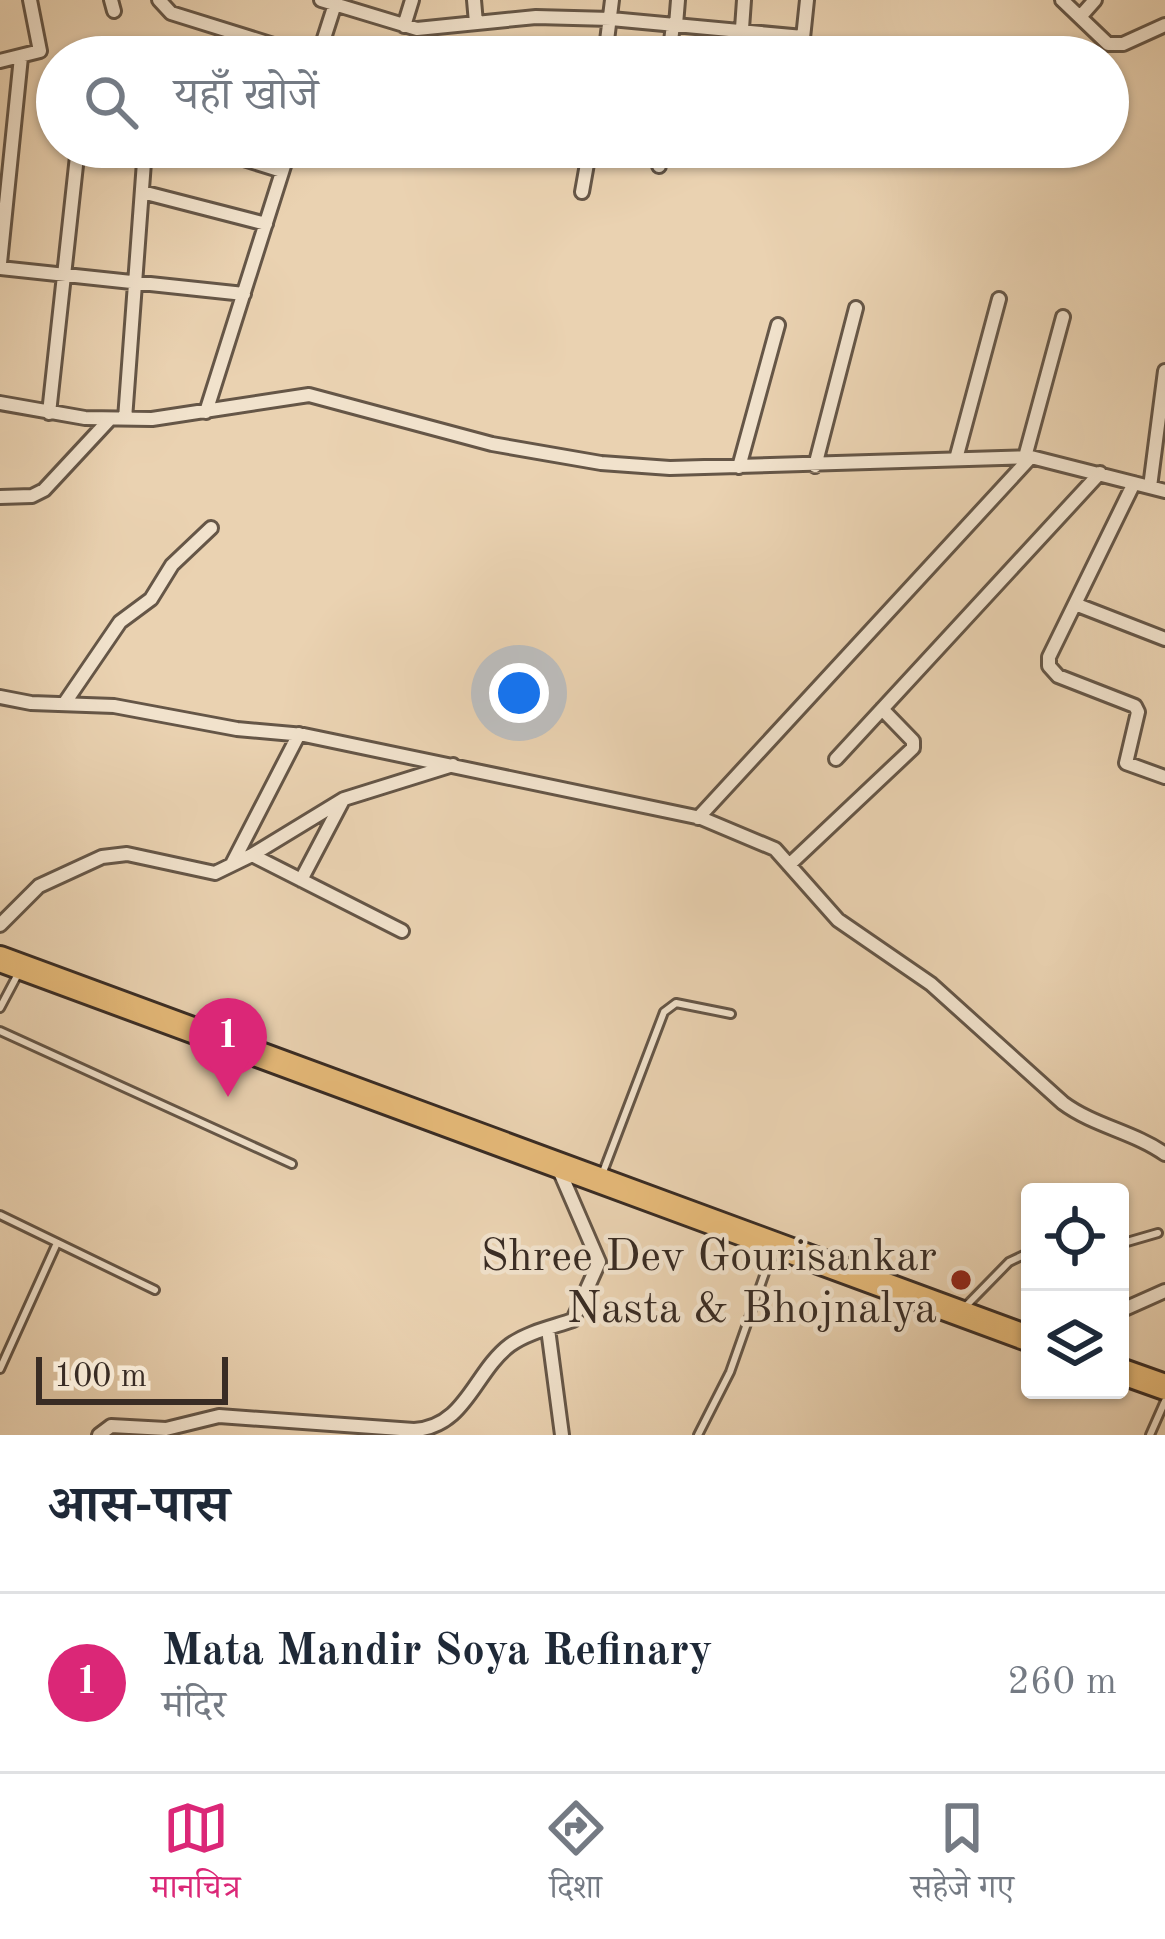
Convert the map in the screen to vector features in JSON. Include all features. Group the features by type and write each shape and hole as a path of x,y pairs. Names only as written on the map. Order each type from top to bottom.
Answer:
{"highway":[{"path":"11,963 1021,1336"},
{"path":"1129,1374 1165,1388"}],"street":[{"path":"30,0 38,36"},
{"path":"159,0 171,13 246,36"},
{"path":"404,26 412,0"},
{"path":"474,0 476,23"},
{"path":"529,0 531,17"},
{"path":"608,36 612,0"},
{"path":"672,36 678,0"},
{"path":"742,36 744,0"},
{"path":"803,36 807,0"},
{"path":"1061,0 1100,36"},
{"path":"1080,17 1095,0"},
{"path":"321,36 330,2 423,29 531,17 793,36"},
{"path":"1129,40 1165,25"},
{"path":"0,61 36,52"},
{"path":"21,57 0,265 244,293"},
{"path":"49,413 76,168"},
{"path":"0,497 32,496 44,490 117,419 136,282 144,168"},
{"path":"272,168 282,171"},
{"path":"206,412 283,168"},
{"path":"582,192 586,168"},
{"path":"142,193 266,224"},
{"path":"956,459 999,299"},
{"path":"815,466 856,308"},
{"path":"698,818 1028,457 1063,317"},
{"path":"739,467 778,325"},
{"path":"0,404 117,419 206,412 309,394 492,444 638,467 1028,457 1158,489 1165,371"},
{"path":"836,759 1100,473"},
{"path":"1134,483 1049,657 1051,670 1136,706 1126,763 1165,777"},
{"path":"64,704 120,622 151,598 172,565 212,528"},
{"path":"1075,604 1165,639"},
{"path":"0,697 115,706 237,729 299,734 698,818 761,840 838,920 927,981 1069,1107 1165,1154"},
{"path":"789,865 912,750 913,741 882,709"},
{"path":"232,865 299,734"},
{"path":"0,925 39,886 111,854 137,855 209,874 252,855 344,799 454,764"},
{"path":"301,880 344,799"},
{"path":"252,855 402,931"},
{"path":"99,1435 111,1426 166,1429 219,1416 432,1428 453,1415 509,1346 577,1316 598,1266 556,1164"},
{"path":"1129,1307 1165,1291"},
{"path":"548,1329 562,1435"}],"lane":[{"path":"0,1007 11,963"},
{"path":"600,1180 664,1012 682,1003 731,1014"},
{"path":"0,1031 292,1164"},
{"path":"0,1215 155,1290"},
{"path":"1129,1241 1158,1233"},
{"path":"0,1369 57,1243"},
{"path":"698,1435 730,1372 774,1246"},
{"path":"958,1313 1021,1256"},
{"path":"1150,1435 1165,1401"}],"place":[{"name":"Mata Mandir Soya Refinary","path":"228,1097"},
{"name":"Shree Dev Gourisankar Nasta & Bhojnalya","path":"961,1280"}]}
